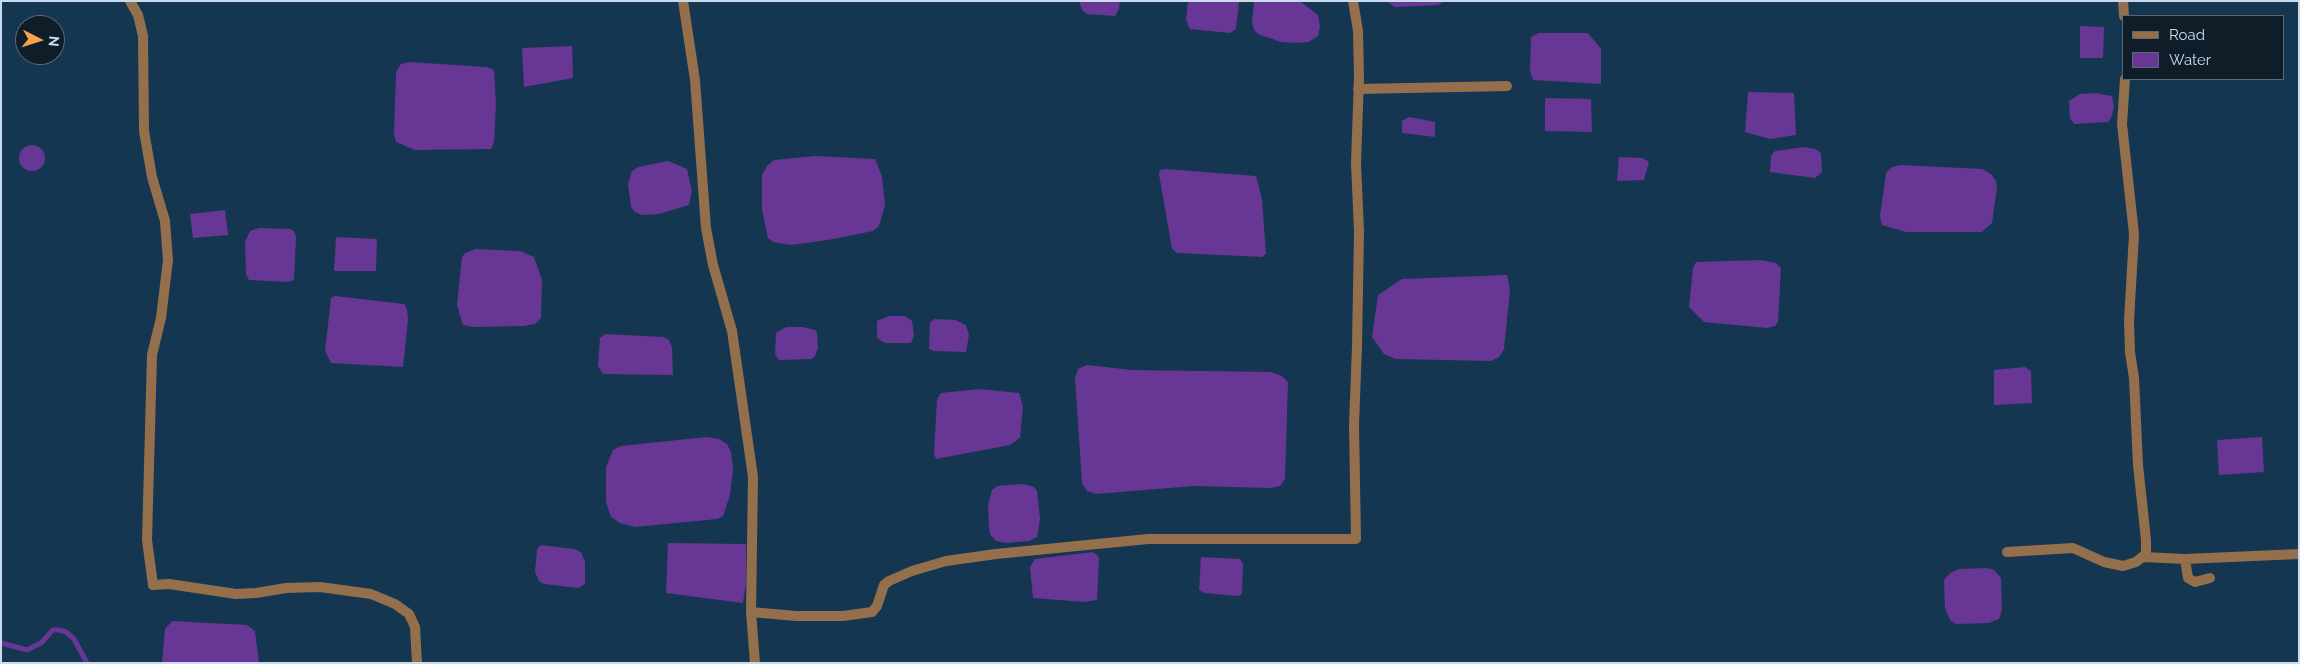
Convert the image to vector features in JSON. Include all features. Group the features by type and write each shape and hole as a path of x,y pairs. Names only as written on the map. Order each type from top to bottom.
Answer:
{"street":[{"path":"130,1 138,16 143,36 144,131 152,177 165,221 168,260 161,318 152,355 147,540 153,585 169,584 236,594 286,588 320,588 372,594 395,604 409,614 415,627 417,663"},
{"path":"683,1 695,80 706,228 713,264 732,331 753,477 751,612 754,663"},
{"path":"751,612 796,616 843,616 872,612 877,606 884,585 889,581 912,571 946,562 996,554 1148,539 1356,539 1354,425 1359,232 1356,163 1358,31 1353,1"},
{"path":"2123,1 2124,15"},
{"path":"2007,552 2073,548 2104,562 2123,566 2136,562 2146,554 2138,465 2135,386 2129,328 2134,234 2122,124 2125,80"},
{"path":"1358,89 1507,86"},
{"path":"2142,557 2186,559 2299,554"},
{"path":"2186,559 2188,578 2195,582 2210,578"}],"water":[{"path":"1079,1 1120,1 1119,9 1115,16 1087,14 1082,10"},
{"path":"1188,1 1239,1 1236,29 1230,33 1190,29 1186,20"},
{"path":"1254,1 1300,1 1318,15 1320,27 1318,36 1309,42 1295,43 1281,42 1258,34 1254,30 1252,23"},
{"path":"1386,1 1445,1 1438,5 1395,7"},
{"path":"2080,26 2104,27 2103,58 2080,58"},
{"path":"1539,33 1588,33 1601,49 1601,84 1533,80 1530,71 1531,37"},
{"path":"572,46 573,78 524,87 522,48"},
{"path":"409,62 487,67 494,70 496,104 494,142 491,149 415,150 396,142 394,133 396,72 401,64"},
{"path":"1748,92 1794,93 1796,135 1770,139 1745,132"},
{"path":"2095,93 2112,96 2114,107 2111,118 2108,122 2074,124 2070,118 2069,101 2080,94"},
{"path":"1545,98 1591,99 1592,132 1545,131"},
{"path":"1409,117 1435,122 1435,137 1402,133 1402,121"},
{"path":"32,145 41,149 45,158 41,167 32,171 23,167 19,158 23,149"},
{"path":"1805,147 1815,149 1821,153 1822,172 1815,178 1770,172 1771,156 1775,151"},
{"path":"815,156 875,159 882,176 885,205 879,226 873,231 828,240 791,245 773,242 768,238 762,210 762,175 767,166 774,160"},
{"path":"1619,157 1642,158 1649,162 1644,180 1617,181"},
{"path":"668,161 687,169 692,191 689,205 659,214 642,215 635,212 631,207 628,184 632,171 638,167"},
{"path":"1900,165 1982,169 1991,174 1996,181 1997,187 1992,223 1982,232 1906,232 1882,225 1880,216 1886,173 1892,167"},
{"path":"1160,170 1256,176 1262,199 1266,254 1262,257 1177,253 1172,249 1159,174"},
{"path":"225,210 228,235 193,238 190,214"},
{"path":"259,228 290,229 294,231 296,237 294,280 287,282 249,280 246,274 245,242 250,231"},
{"path":"336,237 377,239 376,271 334,271"},
{"path":"475,249 520,251 534,257 542,280 541,318 535,324 473,327 463,325 457,305 462,257 465,253"},
{"path":"1761,260 1776,263 1781,268 1778,322 1775,326 1767,328 1704,322 1689,307 1693,268 1696,262"},
{"path":"1507,275 1510,290 1504,349 1499,357 1491,361 1396,359 1384,354 1372,337 1378,295 1402,279"},
{"path":"335,296 404,304 407,309 408,320 403,367 331,363 325,351 331,298"},
{"path":"889,316 905,316 912,321 914,336 911,343 885,343 877,338 877,321"},
{"path":"935,319 955,320 966,325 969,335 966,352 934,351 929,349 930,322"},
{"path":"786,327 803,327 815,330 817,333 818,348 815,356 812,359 779,360 775,354 776,333"},
{"path":"605,334 663,337 669,340 672,348 673,375 603,374 598,366 600,338"},
{"path":"1087,365 1132,370 1271,372 1282,376 1288,382 1285,479 1280,486 1271,488 1193,486 1096,494 1087,491 1082,483 1075,378 1078,369"},
{"path":"2025,367 2031,371 2032,403 1994,405 1994,370"},
{"path":"979,389 1019,393 1023,406 1020,438 1010,445 936,459 934,454 937,399 941,393"},
{"path":"707,437 719,439 727,444 731,452 733,469 730,495 723,516 717,519 635,527 620,523 611,517 606,502 606,467 613,450 621,446"},
{"path":"2262,437 2264,472 2219,475 2217,440"},
{"path":"1023,484 1034,487 1037,491 1040,519 1037,537 1029,541 1006,543 996,541 990,534 989,528 988,505 992,490 997,486"},
{"path":"668,543 746,544 746,583 743,603 666,593"},
{"path":"541,545 574,549 581,552 585,562 585,584 578,588 544,584 539,581 535,572 537,549"},
{"path":"1093,552 1098,556 1099,560 1097,600 1084,602 1033,598 1030,567 1035,559"},
{"path":"1201,557 1240,559 1243,564 1242,594 1239,596 1204,593 1199,590"},
{"path":"1987,568 1994,570 2001,578 2002,610 1999,619 1989,623 1956,624 1950,620 1945,608 1944,580 1950,573 1959,569"},
{"path":"172,621 247,625 255,631 259,663 162,663 165,629"}],"waterway":[{"path":"1,643 27,650 41,643 53,630 59,630 66,632 74,639 87,663"}]}
